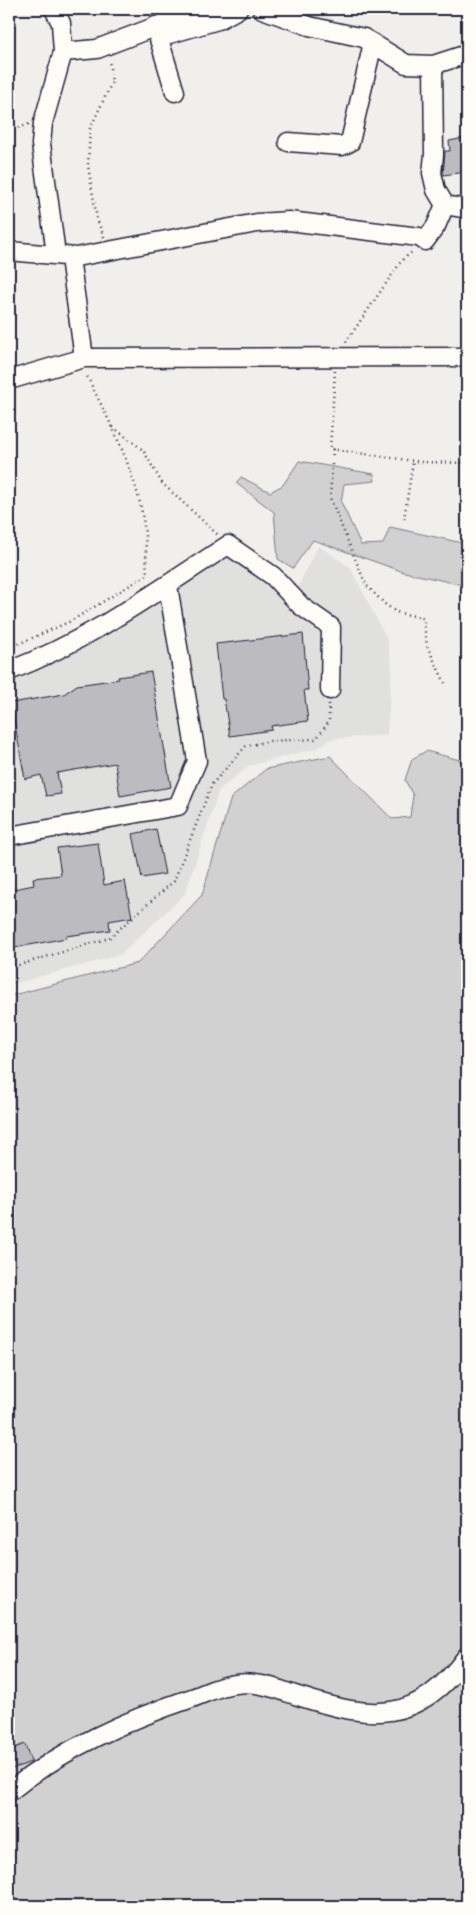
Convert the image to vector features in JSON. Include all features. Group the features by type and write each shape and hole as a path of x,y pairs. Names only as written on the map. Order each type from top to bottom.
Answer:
{"street":[{"path":"54,9 62,23 63,52 43,123 41,144 84,358"},
{"path":"153,33 191,14 225,9"},
{"path":"63,52 97,49 153,33 218,20 234,13 238,9"},
{"path":"262,9 309,26 352,34 373,43 406,64 433,65 467,54"},
{"path":"153,33 175,92"},
{"path":"288,142 342,146 350,142 373,43"},
{"path":"433,65 434,155 432,173 436,190 445,205 466,209"},
{"path":"9,251 63,256 109,250 257,223 289,221 401,234 419,237 425,241 436,226 445,205"},
{"path":"9,380 84,358 467,356"},
{"path":"9,671 81,639 168,586 228,545 273,576 301,606 331,627 330,690"},
{"path":"9,836 178,806 197,761 168,586"},
{"path":"9,1792 28,1776 68,1750 116,1727 173,1704 234,1684 254,1682 318,1702 377,1714 401,1710 438,1690 454,1674 467,1656"}],"path":[{"path":"105,47 112,82 90,129 88,166 97,219 109,250"},
{"path":"9,131 24,124 43,123"},
{"path":"466,209 467,290"},
{"path":"425,241 402,260 336,356 330,449 333,450 330,498 366,585 396,612 423,618 427,646 445,683"},
{"path":"9,648 71,621 147,575 140,509 112,426 83,369 84,358"},
{"path":"112,426 143,450 162,483 228,545"},
{"path":"333,450 413,461 448,464 467,463"},
{"path":"404,519 413,461"},
{"path":"9,968 109,938 174,881 212,784 246,746 270,741 316,739 329,722 330,690"}],"shaded area":[{"path":"299,461 374,474 375,481 344,484 341,502 361,545 383,544 390,527 467,544 467,586 404,572 313,540 293,568 278,559 274,512 236,483 241,477 270,492 283,485"},
{"path":"318,546 350,567 387,640 392,665 387,735 330,739 318,748 249,766 219,790 185,894 120,955 9,985 9,678 144,609 228,556 232,556 266,581 290,603"},
{"path":"426,751 467,762 467,1906 9,1906 9,996 138,963 202,895 231,798 266,769 330,756 392,819 410,817 413,795 405,780 412,759"}],"building":[{"path":"467,139 467,172 443,175 445,151 450,151 449,141"},
{"path":"303,634 308,690 304,690 308,721 271,726 272,730 230,736 224,699 222,699 216,644"},
{"path":"151,672 171,787 120,796 115,763 57,773 61,794 46,796 41,775 25,779 11,703 64,694 77,685"},
{"path":"156,829 165,874 142,878 133,834"},
{"path":"98,843 104,885 125,881 132,917 109,921 110,930 66,936 66,938 9,949 9,890 34,885 33,878 61,875 57,848"},
{"path":"25,1744 31,1762 9,1770 9,1750"}]}
